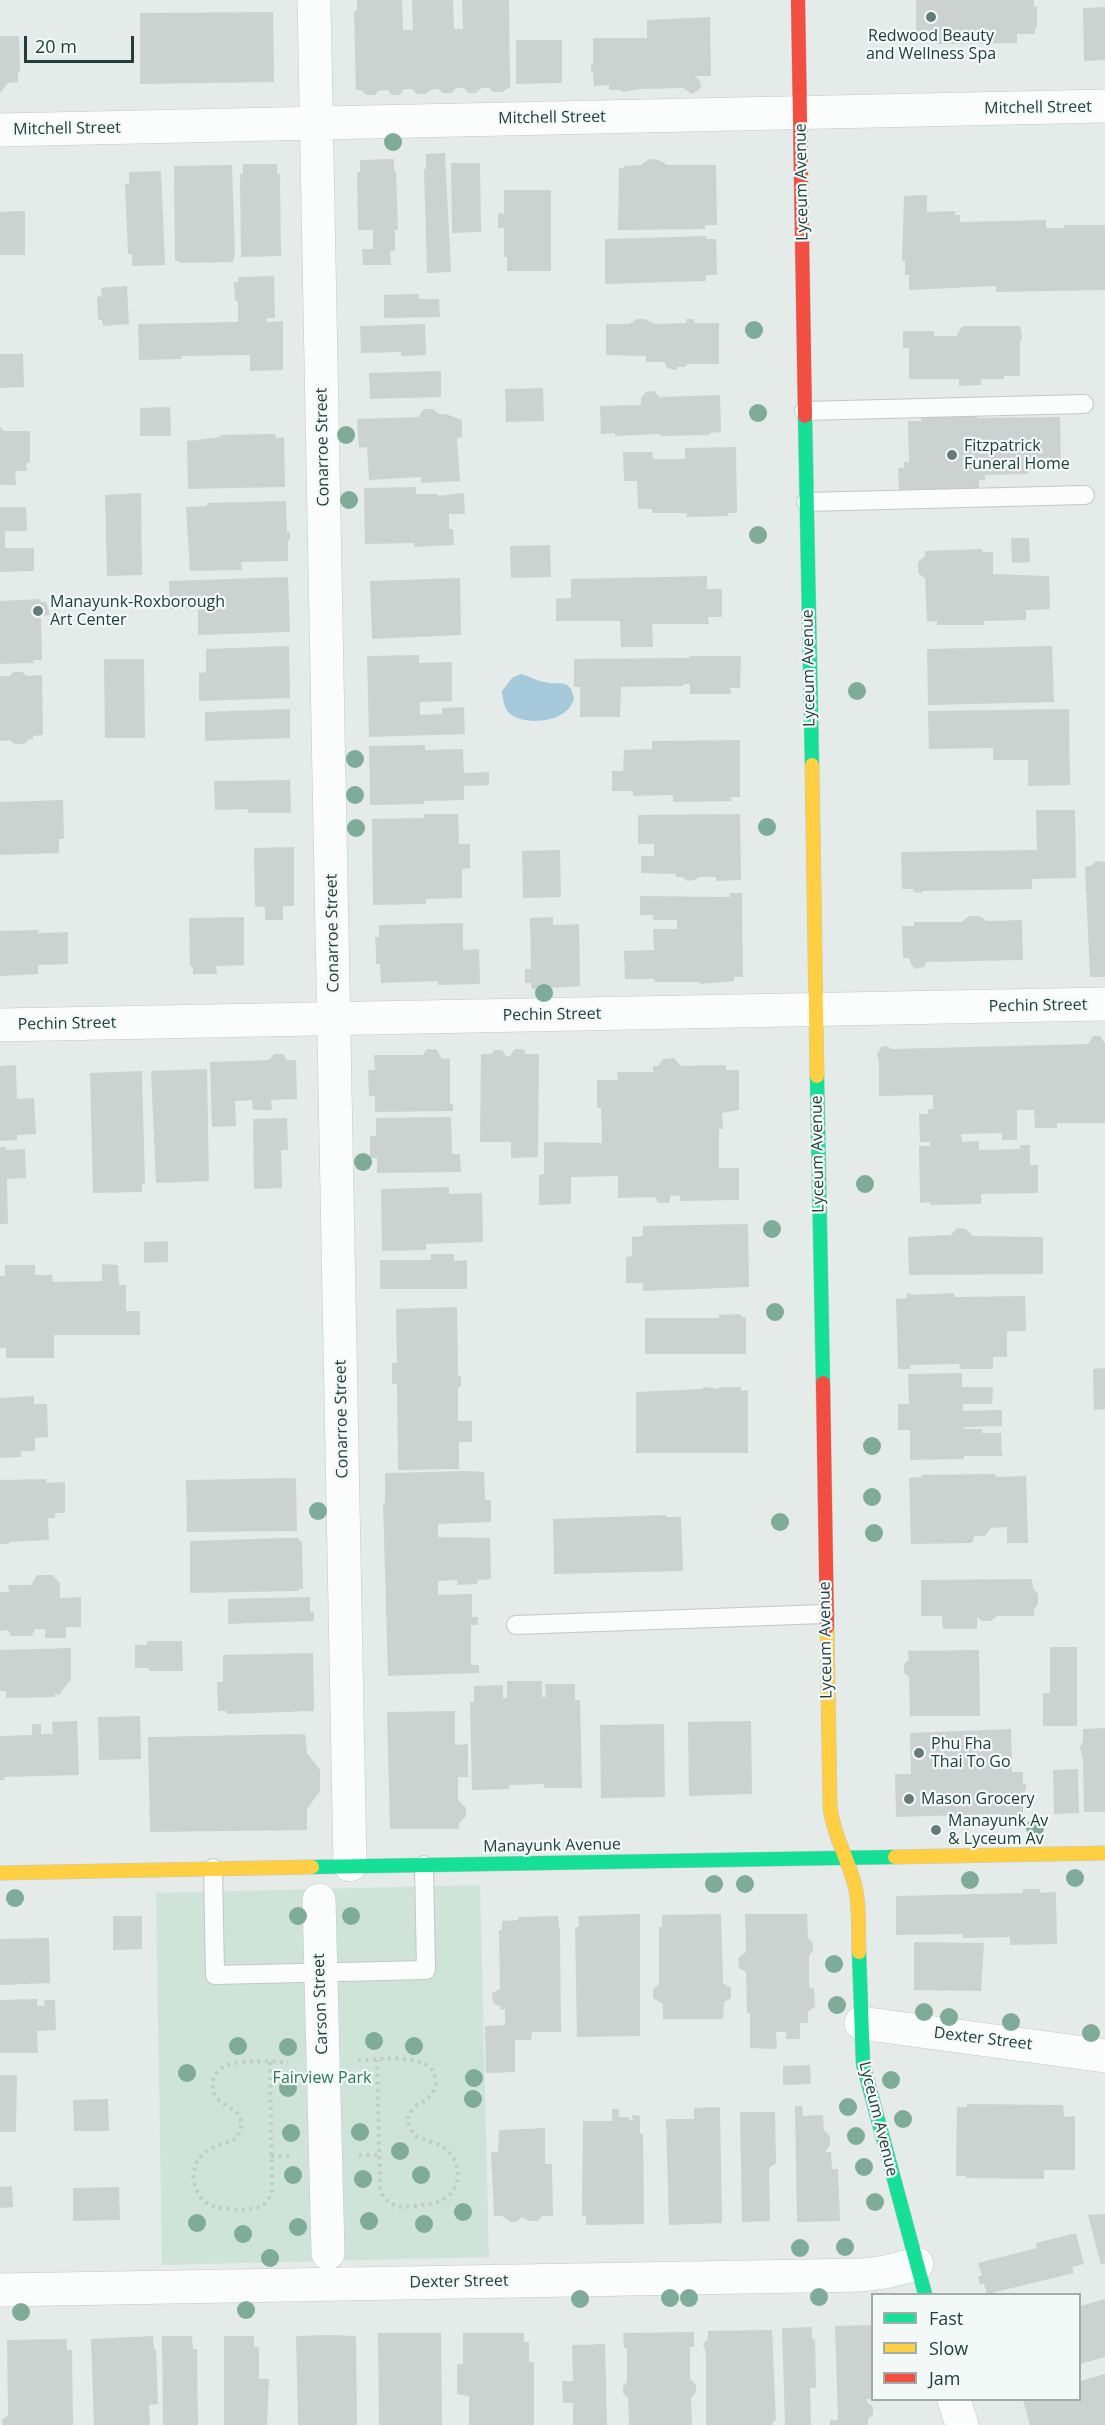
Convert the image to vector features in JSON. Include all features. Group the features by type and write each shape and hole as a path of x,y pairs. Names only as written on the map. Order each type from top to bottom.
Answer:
{"street":[{"name":"Conarroe Street","path":"314,0 350,1865"},
{"name":"Lyceum Avenue","path":"798,0 830,1806 832,1826 855,1880 863,2064 921,2279"},
{"name":"Mitchell Street","path":"0,130 1105,106"},
{"name":"Pechin Street","path":"0,1025 1105,1004"},
{"name":"Manayunk Avenue","path":"0,1873 1105,1853"},
{"name":"Carson Street","path":"319,1900 328,2253"},
{"name":"Dexter Street","path":"861,2024 1105,2055"},
{"name":"Dexter Street","path":"0,2290 863,2275 885,2272 921,2279"},
{"path":"954,2401 962,2425"}],"lane":[{"path":"804,411 1084,404"},
{"path":"806,502 1085,495"},
{"path":"516,1625 825,1614"},
{"path":"213,1868 215,1975 426,1970 424,1865"}],"path":[{"path":"377,2060 422,2060 435,2073 434,2090 429,2098 412,2108 407,2121 413,2134 447,2149 454,2157 458,2168 458,2179 453,2191 445,2199 434,2204 399,2207 393,2205 380,2190 377,2060"},
{"path":"270,2062 272,2191 270,2198 265,2204 254,2209 218,2209 207,2204 199,2196 194,2185 193,2173 203,2153 237,2138 242,2124 237,2111 220,2102 214,2095 213,2077 226,2064 270,2062"}],"green space":[{"name":"Fairview Park","path":"480,1885 489,2257 162,2265 156,1893"}],"water":[{"path":"521,674 549,683 567,685 574,699 564,712 548,720 529,721 513,716 506,708 502,691 512,678"}],"building":[{"path":"357,0 402,0 403,30 413,30 412,0 453,0 454,29 463,29 462,0 509,0 510,87 502,92 481,88 476,93 468,93 464,88 456,88 452,93 443,93 438,89 433,89 425,94 417,94 412,89 404,89 400,95 392,95 388,90 378,91 375,95 366,95 361,90 356,90 354,11 357,11"},
{"path":"916,0 1034,0 1034,7 1037,6 1037,28 1035,28 1035,34 1017,34 1017,43 936,44 936,41 916,41"},
{"path":"1105,7 1105,60 1084,61 1083,8"},
{"path":"273,12 274,82 140,84 140,13"},
{"path":"710,17 711,76 695,76 700,81 701,87 692,94 683,88 639,89 623,92 609,90 609,85 594,86 593,72 591,72 593,38 647,38 647,20"},
{"path":"0,36 19,36 20,72 18,72 18,82 8,83 0,93"},
{"path":"516,40 562,40 562,83 516,84"},
{"path":"445,153 451,272 427,273 424,169 426,169 426,154"},
{"path":"394,159 398,230 395,230 395,251 390,251 391,265 363,265 362,249 373,249 373,230 358,230 357,172 360,172 360,160"},
{"path":"649,159 668,165 716,165 717,225 705,225 705,229 618,230 619,168 641,165"},
{"path":"451,163 480,163 481,232 452,233"},
{"path":"243,164 277,164 277,174 280,174 281,256 241,257 240,174 243,174"},
{"path":"232,165 235,255 233,262 179,263 175,261 174,166"},
{"path":"161,171 165,265 132,266 132,254 128,254 125,184 129,184 129,172"},
{"path":"504,190 551,190 551,271 507,271 507,257 504,257 504,228 498,228 498,213 504,214"},
{"path":"927,195 927,212 955,211 955,215 960,215 960,222 1046,220 1046,228 1064,228 1064,225 1105,225 1105,290 996,292 996,286 909,290 909,275 905,275 905,261 902,261 904,196"},
{"path":"25,211 25,255 0,255 0,212"},
{"path":"706,236 706,239 716,239 717,275 706,275 706,281 605,284 605,239"},
{"path":"274,276 275,318 266,318 267,322 283,321 283,370 250,371 250,355 182,356 181,359 139,360 138,324 238,322 238,301 235,301 234,282 238,282 238,277"},
{"path":"127,286 129,324 103,326 102,320 98,320 97,297 102,296 101,288"},
{"path":"419,294 419,299 439,299 440,317 384,318 384,295"},
{"path":"637,319 645,319 654,324 686,323 686,319 694,319 694,323 719,323 719,364 687,364 685,367 677,367 677,370 667,368 665,362 646,362 646,356 606,355 606,324 629,324"},
{"path":"425,324 426,355 401,356 401,352 361,353 360,326"},
{"path":"963,326 1020,326 1022,337 1020,376 981,379 981,385 959,386 959,379 909,379 909,348 903,348 903,331 934,331 934,336 957,336"},
{"path":"0,354 23,354 24,387 0,388"},
{"path":"441,371 441,397 370,399 369,373"},
{"path":"543,388 544,421 506,422 505,389"},
{"path":"654,391 660,397 720,395 721,432 710,433 710,435 660,436 660,434 615,436 615,433 601,434 600,406 641,405 641,398 646,392"},
{"path":"170,407 171,436 140,436 140,408"},
{"path":"424,409 433,409 439,414 462,420 462,437 457,438 460,481 421,483 421,477 369,480 367,447 359,448 357,419 418,417"},
{"path":"977,416 977,418 1060,417 1061,470 1028,470 1028,474 985,475 985,480 979,480 979,492 923,493 923,489 899,490 898,468 904,468 904,462 909,462 908,421 921,421 921,417"},
{"path":"0,427 4,431 30,431 30,462 26,464 27,471 15,471 16,485 0,485"},
{"path":"275,434 276,438 284,437 285,487 188,489 187,441 220,437 220,435"},
{"path":"736,447 737,513 728,513 728,516 686,517 687,513 652,513 652,509 638,509 637,481 624,481 623,452 652,452 653,459 685,459 685,448"},
{"path":"416,487 416,494 438,494 438,496 464,493 465,514 449,514 449,529 453,529 454,545 414,547 414,543 365,544 364,488"},
{"path":"141,493 142,575 107,576 105,495"},
{"path":"286,501 287,532 290,532 288,561 241,562 242,570 190,571 186,507 207,506 207,503"},
{"path":"0,507 26,507 27,531 5,531 5,548 34,548 34,571 0,572"},
{"path":"1011,538 1029,538 1030,562 1012,563"},
{"path":"550,545 551,577 511,578 510,546"},
{"path":"982,549 983,552 993,552 993,574 1049,576 1050,609 1026,610 1026,620 984,621 984,625 937,625 937,621 927,622 925,578 918,573 918,562 925,556 925,551"},
{"path":"707,576 707,589 722,589 722,617 708,617 709,624 652,624 653,647 621,647 620,621 556,621 556,599 571,598 571,579"},
{"path":"288,577 290,632 198,635 198,608 170,609 169,581"},
{"path":"460,578 461,635 372,639 370,581"},
{"path":"41,599 41,602 46,602 50,615 41,616 42,660 33,660 34,663 0,664 0,601"},
{"path":"289,646 290,698 199,701 199,673 206,672 206,649"},
{"path":"1052,646 1054,702 928,705 927,649"},
{"path":"419,655 419,663 452,662 452,701 420,702 420,715 442,714 442,708 464,707 465,734 369,737 367,656"},
{"path":"690,656 741,656 740,688 730,688 731,694 690,694 690,684 621,687 620,717 580,717 580,687 574,687 574,659 689,658"},
{"path":"104,659 144,659 145,738 105,738"},
{"path":"13,672 22,672 27,676 42,675 43,735 33,736 33,739 29,739 24,744 15,744 9,740 0,741 0,676 10,676"},
{"path":"290,709 290,738 205,741 205,712"},
{"path":"1069,709 1070,785 1028,786 1028,760 993,760 993,748 929,749 928,711"},
{"path":"740,740 740,797 731,797 732,801 673,802 673,795 633,796 633,791 612,791 612,771 623,771 624,750 652,749 652,741"},
{"path":"425,745 425,750 463,749 464,773 489,772 489,785 464,786 464,800 424,801 424,804 370,805 369,746"},
{"path":"290,780 291,813 248,813 248,809 215,810 214,781"},
{"path":"63,800 64,839 59,839 59,853 0,855 0,802"},
{"path":"1036,810 1075,810 1076,878 1032,879 1032,889 922,891 922,893 913,892 914,889 902,889 901,852 1037,850"},
{"path":"424,814 458,814 459,844 470,844 470,868 462,869 462,898 426,899 426,904 373,905 372,819 424,818"},
{"path":"740,814 741,880 716,881 716,877 699,877 687,881 683,877 676,877 676,874 641,873 641,856 654,856 654,844 638,844 638,815"},
{"path":"294,847 294,906 283,906 283,920 265,920 265,907 255,906 254,848"},
{"path":"560,850 561,897 523,898 522,851"},
{"path":"1097,861 1105,862 1105,977 1090,977 1085,867"},
{"path":"730,893 742,893 743,977 734,977 734,981 700,984 700,982 625,979 624,951 654,950 653,929 677,929 677,920 653,920 653,915 640,915 640,896 730,897"},
{"path":"969,916 979,916 987,921 1022,920 1023,960 927,962 924,967 916,969 909,958 903,958 902,926 914,926 914,922 961,922"},
{"path":"244,917 244,965 216,966 217,974 193,974 193,967 190,966 189,918"},
{"path":"553,917 553,925 579,924 580,986 532,989 531,983 525,983 525,969 531,969 530,918"},
{"path":"463,923 463,950 479,949 480,984 438,985 438,981 381,983 380,964 376,964 375,937 379,937 379,925"},
{"path":"39,930 38,933 68,932 68,964 38,965 38,974 0,976 0,931"},
{"path":"1093,1036 1100,1036 1105,1043 1105,1123 1057,1123 1057,1128 1035,1128 1034,1110 1017,1110 1017,1140 1002,1140 1002,1133 961,1134 962,1142 979,1141 979,1150 1020,1149 1020,1145 1030,1145 1030,1165 1038,1165 1038,1193 981,1194 981,1204 931,1205 930,1202 920,1203 919,1146 930,1146 930,1142 920,1142 919,1114 928,1114 928,1109 933,1109 933,1095 879,1096 877,1054 881,1047 887,1046 892,1049 1088,1044"},
{"path":"427,1049 436,1049 442,1059 450,1058 450,1104 453,1104 453,1111 375,1112 375,1096 369,1096 368,1070 375,1070 374,1055 423,1055"},
{"path":"515,1049 523,1049 526,1054 539,1054 538,1157 511,1158 511,1142 480,1142 481,1054 491,1054 495,1050 502,1050 506,1056 510,1056"},
{"path":"274,1054 283,1054 287,1060 296,1060 297,1099 271,1100 272,1110 253,1110 252,1100 235,1101 236,1126 212,1127 210,1062 269,1060"},
{"path":"674,1058 681,1066 726,1065 726,1070 739,1070 739,1110 722,1113 723,1129 719,1129 719,1168 739,1168 739,1200 680,1201 680,1196 671,1195 669,1203 658,1203 655,1197 618,1198 618,1176 571,1177 571,1204 539,1205 539,1175 544,1174 544,1142 602,1143 601,1108 597,1108 597,1080 618,1080 617,1072 653,1072 653,1066 658,1066 663,1059"},
{"path":"16,1065 17,1099 34,1098 36,1134 17,1135 17,1140 0,1141 0,1066"},
{"path":"207,1069 209,1181 156,1183 151,1071"},
{"path":"142,1071 145,1184 142,1184 142,1192 93,1193 90,1073"},
{"path":"451,1117 452,1154 460,1154 461,1172 377,1173 377,1158 370,1158 370,1136 376,1136 376,1118"},
{"path":"287,1118 288,1150 281,1150 282,1188 254,1189 253,1119"},
{"path":"0,1147 6,1147 6,1150 25,1149 26,1178 7,1179 8,1224 0,1224"},
{"path":"449,1187 449,1194 482,1193 483,1242 426,1244 426,1250 382,1251 381,1189"},
{"path":"748,1224 749,1287 643,1291 643,1283 626,1283 626,1257 632,1256 632,1237 643,1236 643,1226"},
{"path":"957,1228 966,1229 973,1236 1043,1237 1043,1274 909,1275 908,1237 951,1235"},
{"path":"168,1241 168,1262 144,1263 144,1242"},
{"path":"431,1254 454,1254 454,1261 467,1260 467,1289 380,1289 380,1260 431,1260"},
{"path":"102,1264 118,1265 119,1285 126,1285 126,1311 140,1311 140,1335 54,1335 54,1358 6,1358 6,1348 0,1348 0,1276 5,1276 5,1265 35,1265 35,1275 52,1275 53,1282 102,1281"},
{"path":"911,1293 910,1295 954,1293 955,1297 1025,1296 1026,1331 1007,1331 1007,1357 993,1357 993,1369 959,1369 960,1364 910,1365 910,1369 898,1369 896,1299 907,1298 907,1294"},
{"path":"457,1307 458,1376 461,1376 461,1387 458,1387 458,1421 472,1421 472,1442 459,1442 459,1469 398,1470 397,1384 392,1384 392,1363 397,1363 396,1309"},
{"path":"741,1314 741,1317 746,1317 746,1354 645,1354 645,1318 719,1318 719,1315"},
{"path":"1105,1368 1105,1409 1094,1410 1093,1369"},
{"path":"962,1373 962,1387 993,1387 992,1404 963,1404 963,1411 1002,1410 1002,1426 964,1427 964,1429 982,1429 982,1433 1001,1433 1002,1456 910,1460 910,1430 898,1430 898,1404 909,1404 908,1374"},
{"path":"704,1387 719,1389 719,1387 741,1387 741,1391 748,1390 748,1453 636,1453 636,1392 702,1389"},
{"path":"34,1396 34,1404 47,1404 48,1437 35,1438 35,1451 21,1451 21,1457 0,1458 0,1398"},
{"path":"484,1472 485,1500 491,1500 491,1522 438,1524 438,1537 490,1538 491,1579 478,1580 477,1584 458,1585 457,1580 438,1581 438,1595 472,1594 472,1617 478,1617 478,1625 471,1625 471,1665 479,1665 479,1673 388,1676 383,1503 385,1503 385,1473"},
{"path":"995,1474 996,1477 1026,1476 1028,1543 1007,1543 1007,1527 991,1528 985,1536 974,1536 972,1543 911,1544 909,1478 922,1477 921,1475"},
{"path":"296,1478 297,1531 187,1532 186,1480"},
{"path":"46,1479 47,1483 65,1482 65,1513 55,1513 55,1518 48,1518 49,1540 0,1544 0,1480"},
{"path":"666,1515 666,1517 681,1517 683,1571 554,1574 553,1519"},
{"path":"299,1538 299,1541 302,1541 303,1589 299,1591 190,1593 190,1541"},
{"path":"37,1575 52,1575 60,1583 60,1598 81,1597 81,1627 66,1627 66,1638 45,1638 45,1629 35,1629 32,1636 11,1636 8,1630 0,1631 0,1592 9,1592 8,1585 31,1585"},
{"path":"1032,1579 1033,1588 1038,1594 1034,1616 997,1616 991,1621 982,1621 977,1617 977,1629 943,1629 942,1616 921,1616 921,1580"},
{"path":"310,1597 310,1612 314,1612 314,1621 228,1624 228,1599"},
{"path":"147,1641 182,1641 183,1671 149,1671 149,1668 135,1668 135,1645 147,1645"},
{"path":"1050,1647 1077,1647 1077,1726 1043,1726 1043,1693 1050,1693"},
{"path":"71,1648 71,1679 59,1695 6,1698 6,1691 0,1691 0,1650"},
{"path":"979,1650 980,1716 910,1716 909,1677 904,1673 904,1664 909,1660 908,1651"},
{"path":"313,1653 314,1711 227,1714 226,1711 218,1711 217,1682 223,1682 223,1655"},
{"path":"507,1681 542,1681 542,1697 546,1697 545,1684 575,1684 575,1700 580,1700 582,1788 544,1788 544,1784 509,1785 509,1789 472,1790 470,1702 474,1702 474,1686 503,1685 503,1698 507,1698"},
{"path":"455,1711 455,1745 468,1744 468,1777 458,1777 458,1800 466,1808 466,1816 459,1823 459,1829 390,1829 387,1712"},
{"path":"140,1716 141,1759 99,1760 98,1717"},
{"path":"77,1721 79,1775 4,1777 5,1780 0,1780 0,1736 32,1735 32,1724 41,1724 41,1734 53,1734 52,1722"},
{"path":"751,1721 752,1794 689,1796 688,1722"},
{"path":"664,1724 665,1797 601,1798 600,1725"},
{"path":"1105,1728 1105,1812 1084,1812 1083,1759 1080,1748 1083,1741 1083,1729"},
{"path":"1011,1729 1012,1772 1023,1772 1023,1784 1026,1784 1026,1791 1023,1791 1023,1814 1018,1814 1018,1820 999,1820 999,1814 896,1817 895,1774 911,1774 910,1733"},
{"path":"305,1734 307,1753 320,1770 320,1791 307,1809 307,1830 150,1832 148,1737"},
{"path":"1078,1769 1079,1813 1054,1814 1053,1770"},
{"path":"1023,1889 1040,1889 1040,1893 1056,1892 1057,1944 1010,1945 1010,1937 963,1938 963,1934 896,1935 896,1896 1023,1893"},
{"path":"640,1914 640,2036 577,2037 575,1927 579,1927 578,1916"},
{"path":"721,1914 723,1983 731,1988 731,1998 724,2002 723,2019 663,2019 663,2004 653,1998 653,1989 659,1984 659,1927 662,1927 662,1915"},
{"path":"745,1914 807,1914 808,1938 813,1943 813,1950 809,1956 809,1987 814,1989 815,2006 808,2012 808,2023 800,2023 800,2039 786,2039 786,2032 776,2032 777,2049 750,2048 750,2013 747,2013 746,1972 739,1968 738,1958 746,1952"},
{"path":"113,1916 142,1916 142,1949 113,1950"},
{"path":"558,1916 561,2032 532,2032 531,2040 515,2040 515,2072 486,2073 485,2026 505,2025 505,2009 501,2010 501,2007 493,2003 492,1993 500,1989 499,1930 502,1930 502,1921 518,1920 518,1917"},
{"path":"49,1938 50,1983 0,1985 0,1939"},
{"path":"914,1942 984,1943 981,1991 914,1990"},
{"path":"37,1999 37,2006 45,2006 44,2000 55,2000 56,2030 37,2031 38,2053 0,2053 0,2000"},
{"path":"810,2065 811,2084 783,2085 783,2066"},
{"path":"0,2075 17,2075 16,2132 0,2132"},
{"path":"108,2099 109,2131 74,2131 73,2100"},
{"path":"967,2104 1063,2105 1064,2117 1075,2116 1075,2170 1044,2170 1044,2179 956,2176 957,2107 967,2107"},
{"path":"795,2106 802,2106 803,2116 823,2115 824,2130 830,2136 830,2145 825,2152 831,2152 832,2169 838,2169 840,2221 797,2222"},
{"path":"720,2107 722,2223 669,2225 666,2119 694,2119 694,2108"},
{"path":"612,2109 619,2109 619,2117 629,2117 629,2120 633,2120 632,2115 640,2116 640,2134 643,2133 644,2224 586,2225 586,2216 582,2216 583,2121 612,2121"},
{"path":"740,2112 775,2112 776,2163 769,2168 770,2221 742,2222"},
{"path":"545,2128 545,2164 552,2164 553,2216 542,2216 538,2221 529,2221 522,2217 516,2222 510,2222 502,2216 494,2216 491,2152 498,2152 499,2130"},
{"path":"12,2186 13,2207 0,2208 0,2187"},
{"path":"119,2187 120,2220 73,2221 73,2188"},
{"path":"1105,2214 1105,2263 1101,2265 1088,2215"},
{"path":"1076,2233 1084,2264 1072,2267 1074,2273 987,2293 984,2284 980,2285 978,2276 982,2276 978,2263 1037,2248 1036,2243"},
{"path":"1105,2299 1105,2357 1081,2364 1081,2306"},
{"path":"871,2325 871,2399 867,2399 867,2402 873,2407 873,2415 868,2419 868,2425 830,2425 830,2420 838,2420 835,2326"},
{"path":"812,2327 812,2339 815,2339 816,2388 810,2388 811,2425 785,2425 782,2328"},
{"path":"772,2330 776,2421 773,2421 773,2425 706,2425 706,2353 703,2344 708,2339 708,2331"},
{"path":"694,2332 694,2347 690,2347 690,2379 696,2385 696,2392 691,2398 692,2425 629,2425 628,2398 623,2393 623,2386 627,2382 627,2348 624,2348 623,2333"},
{"path":"378,2333 441,2333 442,2425 379,2425"},
{"path":"463,2333 524,2333 524,2342 529,2342 529,2362 534,2362 534,2425 469,2425 469,2396 457,2394 457,2364 463,2364"},
{"path":"153,2336 156,2350 158,2404 149,2405 150,2425 94,2425 91,2339"},
{"path":"162,2336 192,2336 193,2349 197,2349 198,2425 163,2425"},
{"path":"224,2336 254,2336 254,2347 259,2347 259,2379 269,2379 267,2425 224,2425"},
{"path":"296,2336 356,2336 357,2425 298,2425"},
{"path":"67,2339 67,2350 72,2350 73,2425 2,2425 2,2420 8,2415 7,2340"},
{"path":"605,2344 607,2425 573,2425 573,2403 563,2403 562,2381 573,2381 572,2345"},
{"path":"1105,2374 1105,2425 1030,2425 1023,2401 1081,2401 1081,2381"}],"traffic: fast":[{"path":"805,416 812,765"},
{"path":"817,1076 823,1383"},
{"path":"312,1867 895,1857"},
{"path":"859,1952 863,2064 925,2293"}],"traffic: slow":[{"path":"812,765 817,1076"},
{"path":"827,1627 830,1806 834,1827 857,1894 859,1952"},
{"path":"895,1857 1105,1853"},
{"path":"0,1873 312,1867"}],"traffic: jam":[{"path":"798,0 805,416"},
{"path":"823,1383 827,1627"}],"place":[{"name":"Redwood Beauty and Wellness Spa","path":"931,17"},
{"name":"Fitzpatrick Funeral Home","path":"952,455"},
{"name":"Manayunk-Roxborough Art Center","path":"38,611"},
{"name":"Phu Fha Thai To Go","path":"919,1753"},
{"name":"Mason Grocery","path":"909,1799"},
{"name":"Manayunk Av & Lyceum Av","path":"936,1830"}]}
